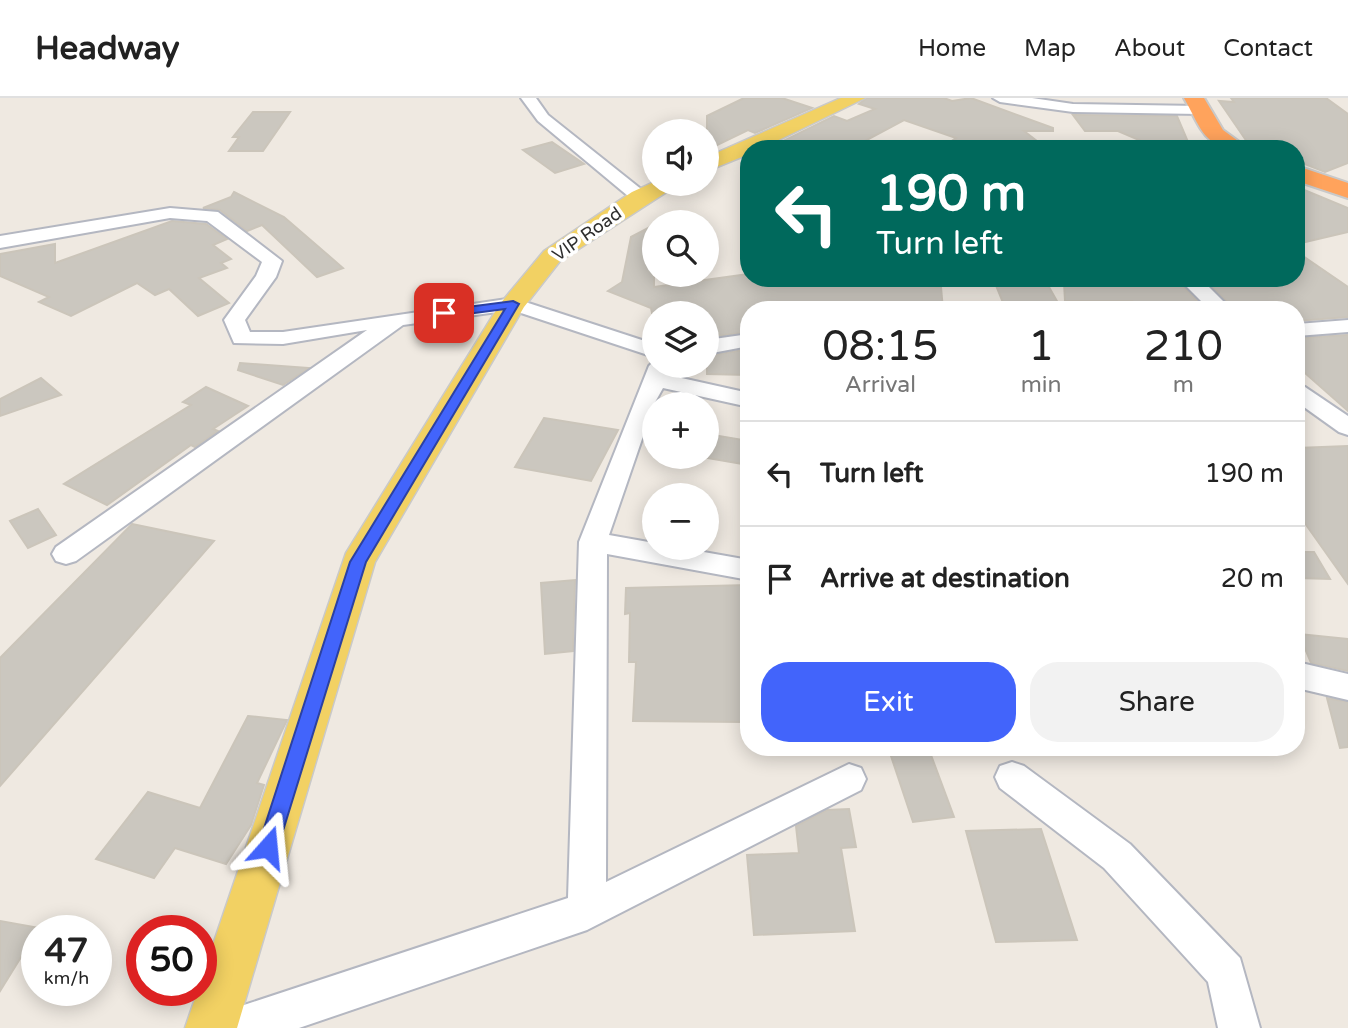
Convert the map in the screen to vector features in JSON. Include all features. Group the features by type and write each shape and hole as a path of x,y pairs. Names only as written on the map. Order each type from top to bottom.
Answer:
{"highway":[{"path":"1197,104 1215,134 1224,140"},
{"path":"1305,176 1348,191"}],"main road":[{"path":"761,140 853,98"},
{"path":"719,159 740,150"},
{"name":"VIP Road","path":"211,1028 358,562 513,304 552,256 645,196"}],"street":[{"path":"528,98 543,118 642,182"},
{"path":"1000,98 1073,103 1197,104"},
{"path":"0,242 170,213 212,216 272,261 266,277 234,320 242,338 283,338 397,319 513,304 642,359"},
{"path":"1198,287 1213,301"},
{"path":"66,554 397,319"},
{"path":"1305,329 1348,326"},
{"path":"719,345 740,342"},
{"path":"587,911 593,542 651,378"},
{"path":"690,378 740,397"},
{"path":"1305,397 1348,427"},
{"path":"593,542 740,568"},
{"path":"1305,678 1348,687"},
{"path":"1012,777 1117,856 1226,972 1239,1028"},
{"path":"238,1028 587,911 849,779"}],"building":[{"path":"744,98 782,98 812,108 755,133 748,130 719,144 719,119 707,119 707,116"},
{"path":"867,98 944,98 952,101 971,98 1053,128 1053,131 1024,131 1036,140 953,140 956,138 904,120 867,140 785,140 834,116 847,121 875,109 859,104"},
{"path":"1231,98 1326,98 1348,114 1348,163 1325,172 1305,164 1305,140 1246,140 1219,101 1234,102"},
{"path":"253,112 290,112 263,151 229,151 239,137 233,137"},
{"path":"1073,115 1177,116 1187,140 1139,140 1118,131 1085,131"},
{"path":"552,142 584,164 555,173 523,150"},
{"path":"1305,190 1348,208 1348,232 1305,242"},
{"path":"234,192 284,217 343,268 317,277 262,225 247,231 220,210 203,208 231,197"},
{"path":"172,221 206,224 227,239 213,245 231,259 221,263 227,268 199,278 229,303 198,316 169,289 155,295 137,283 71,316 39,302 49,297 0,276 0,254 55,244 55,263"},
{"path":"642,231 642,287 719,287 719,278 740,275 740,287 941,287 942,301 740,301 740,333 719,336 719,301 642,301 642,304 608,291 622,282 631,237"},
{"path":"1305,257 1348,287 1348,317 1305,320 1305,301 1226,301 1213,287 1305,287"},
{"path":"997,287 1049,287 1057,301 1002,301"},
{"path":"1064,287 1184,287 1197,301 1132,301 1065,301"},
{"path":"1348,335 1348,411 1305,373 1305,338"},
{"path":"740,350 740,375 719,374 719,354"},
{"path":"240,363 309,368 283,385 238,370"},
{"path":"41,378 61,395 0,416 0,399"},
{"path":"206,387 248,406 213,429 218,431 195,447 191,445 107,505 64,484 191,405 183,402"},
{"path":"544,418 618,430 591,481 515,467"},
{"path":"719,436 740,440 740,464 719,460"},
{"path":"1348,446 1348,584 1305,523 1305,448"},
{"path":"38,509 56,535 28,548 10,521"},
{"path":"132,524 214,541 0,786 0,658"},
{"path":"1305,552 1314,552 1330,579 1305,578"},
{"path":"575,580 573,651 545,654 541,583"},
{"path":"740,585 740,722 633,721 636,662 629,662 630,613 625,614 626,588"},
{"path":"1305,635 1348,639 1348,671 1311,663 1305,648"},
{"path":"1327,698 1348,702 1348,747 1340,748"},
{"path":"248,716 287,720 257,783 264,785 251,825 226,864 175,848 154,878 96,859 148,792 200,808"},
{"path":"891,756 931,756 954,817 913,822"},
{"path":"849,809 856,847 841,848 855,931 754,935 747,855 799,853 796,826 827,810"},
{"path":"1041,829 1077,940 996,942 966,831"},
{"path":"0,921 21,925 21,957 0,991"}],"route":[{"path":"268,847 358,562 513,304 444,313"}]}
